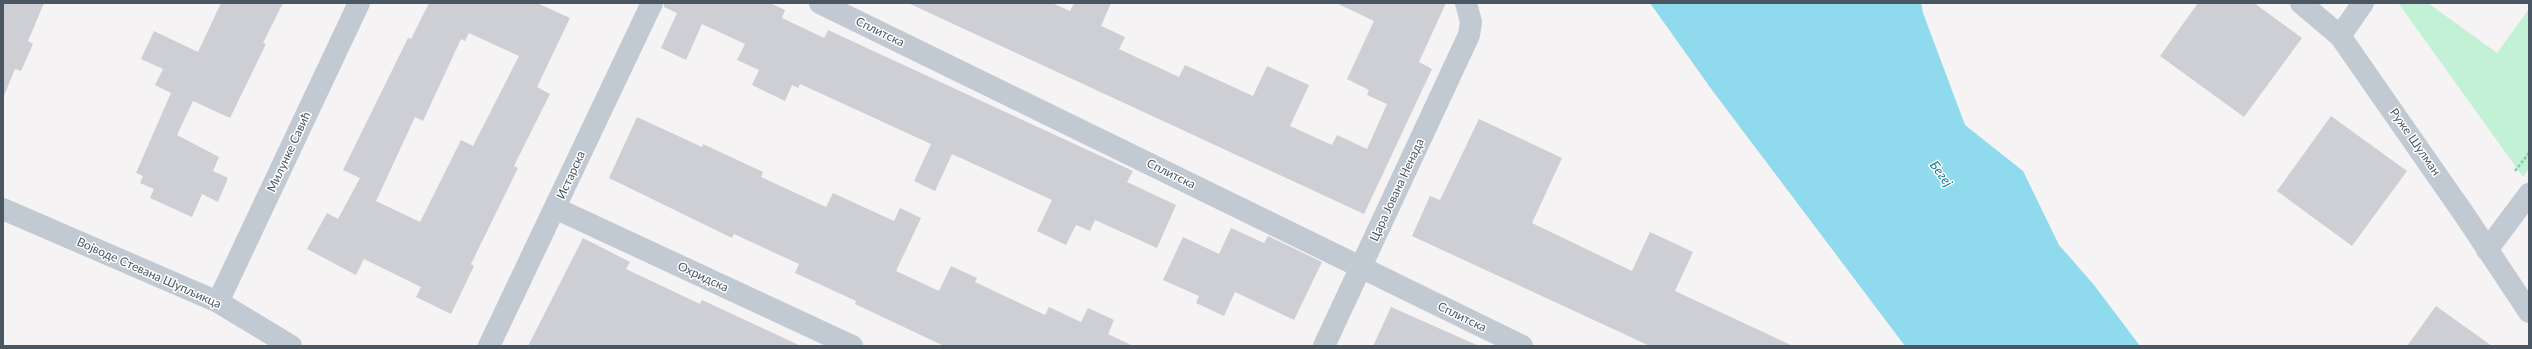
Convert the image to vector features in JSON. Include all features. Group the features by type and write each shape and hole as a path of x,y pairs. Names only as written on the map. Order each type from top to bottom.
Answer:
{"street":[{"name":"Милунке Савић","path":"218,302 359,3"},
{"name":"Истарска","path":"490,346 652,3"},
{"name":"Сплитска","path":"820,3 1522,346"},
{"name":"Цара Јована Ненада","path":"1324,346 1470,35 1471,22 1466,3"},
{"name":"Руже Шулман","path":"2301,3 2340,36 2488,250 2529,312"},
{"path":"2340,36 2363,3"},
{"path":"2488,250 2529,194"},
{"name":"Охридска","path":"555,208 852,346"},
{"name":"Војводе Стевана Шупљикца","path":"3,209 218,302 291,346"}],"green space":[{"path":"2428,3 2497,53 2529,9 2529,169 2523,177 2399,4"}],"water":[{"name":"Бегеј","path":"1650,3 1921,3 1923,13 1965,125 2023,171 2059,245 2094,285 2140,346 1905,346 1712,90"}],"building":[{"path":"3,3 44,3 28,41 33,44 21,71 15,69 3,98"},
{"path":"221,3 283,3 263,43 266,44 230,118 193,101 177,135 219,157 213,171 228,178 218,202 202,194 192,217 150,198 154,189 140,183 143,176 136,173 171,93 155,85 163,69 141,59 154,31 198,52"},
{"path":"429,3 537,3 570,18 537,87 550,94 514,166 518,168 471,264 474,266 451,314 416,297 421,287 364,259 356,275 307,249 327,213 338,219 360,178 343,170 408,38 411,39","holes":["469,33 519,56 473,146 461,140 420,222 376,201 415,117 423,121 461,39 465,41"]},
{"path":"664,3 770,3 785,10 782,18 824,38 828,30 1133,171 1127,182 1176,205 1157,248 1095,220 1090,231 1076,225 1066,245 1037,231 1052,200 952,154 935,191 914,181 931,144 800,84 798,88 792,85 785,101 752,85 759,70 737,60 745,44 702,24 686,60 661,48 677,13 664,7"},
{"path":"908,3 1052,3 1070,11 1074,3 1111,3 1101,26 1125,37 1119,49 1179,77 1185,65 1253,96 1267,66 1309,85 1290,126 1332,145 1337,135 1367,149 1387,104 1367,95 1369,90 1347,79 1374,21 1336,3 1446,3 1419,62 1432,69 1364,214"},
{"path":"2198,3 2254,3 2302,38 2244,117 2160,56"},
{"path":"2331,116 2407,171 2352,246 2277,191"},
{"path":"637,117 702,147 703,144 763,172 761,177 826,207 833,193 894,221 900,208 921,218 896,271 939,291 951,266 977,278 975,282 1045,315 1049,307 1081,322 1088,308 1114,320 1108,334 1133,346 944,346 855,304 856,301 795,273 799,264 734,234 732,238 609,178"},
{"path":"1479,119 1562,158 1532,223 1632,271 1650,232 1693,252 1675,291 1793,346 1650,346 1412,236 1430,196 1440,200"},
{"path":"1231,228 1264,243 1268,236 1322,262 1294,320 1235,292 1224,316 1196,303 1199,296 1163,280 1183,237 1219,254"},
{"path":"583,238 630,262 626,269 700,304 702,300 801,346 528,346"},
{"path":"2436,306 2492,346 2407,346"},
{"path":"1391,307 1479,346 1373,346"}]}
